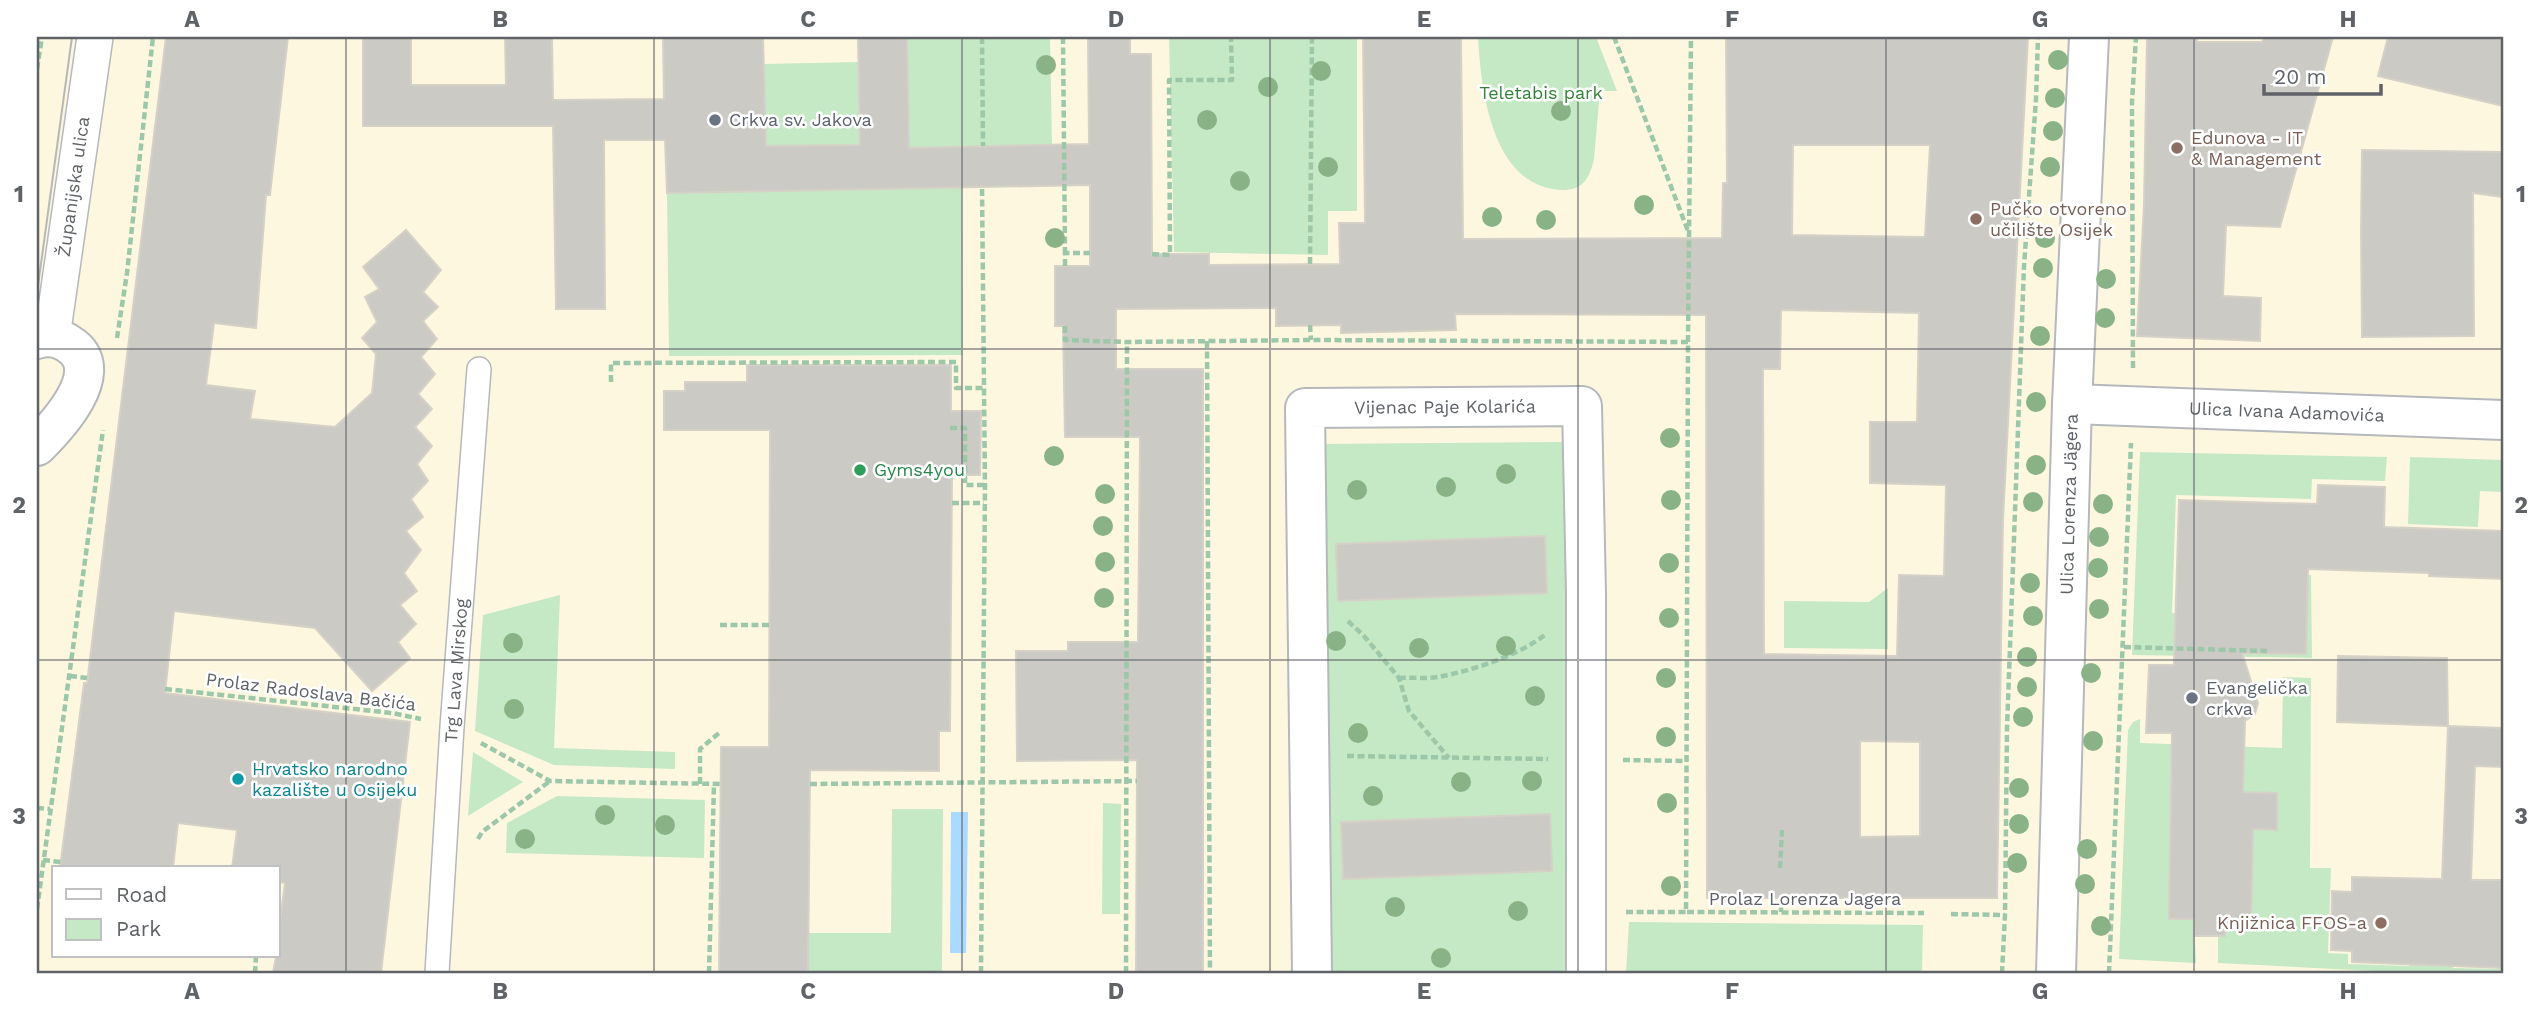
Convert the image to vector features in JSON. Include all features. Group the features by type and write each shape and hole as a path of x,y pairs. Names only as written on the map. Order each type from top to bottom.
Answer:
{"street":[{"name":"Županijska ulica","path":"37,446 75,401 83,373 82,361 71,345 45,338 95,37"},
{"name":"Ulica Lorenza Jägera","path":"2056,973 2072,404 2089,37"},
{"name":"Ulica Ivana Adamovića","path":"2072,404 2503,420"},
{"name":"Vijenac Paje Kolarića","path":"1312,973 1305,408 1582,406 1586,593 1586,973"}],"lane":[{"name":"Trg Lava Mirskog","path":"437,973 452,727 479,369"}],"path":[{"path":"37,69 42,37"},
{"path":"116,342 127,274 153,37"},
{"path":"982,37 983,146"},
{"path":"1063,37 1065,266"},
{"path":"1152,254 1170,255 1169,80 1231,80 1231,37"},
{"path":"1310,264 1312,37"},
{"path":"1614,37 1689,235"},
{"path":"1686,912 1691,37"},
{"path":"2002,973 2007,716 2022,306 2038,37"},
{"path":"2109,973 2133,407 2132,102 2136,37"},
{"path":"981,973 985,485 982,187"},
{"path":"1065,253 1090,253"},
{"path":"1310,325 1311,340"},
{"path":"1065,326 1065,340 1127,342 1688,342"},
{"path":"1206,341 1206,781 1210,973"},
{"path":"1126,973 1127,342"},
{"path":"611,382 611,363 956,362 956,388 985,388"},
{"path":"37,909 104,424"},
{"path":"950,428 965,428 965,485 985,485"},
{"path":"952,503 984,503"},
{"path":"1399,678 1436,677 1490,662 1533,645 1558,625 1586,593"},
{"path":"1347,620 1399,678 1409,711 1449,758"},
{"path":"720,625 769,625"},
{"path":"2124,647 2267,651"},
{"path":"70,676 88,678"},
{"name":"Prolaz Radoslava Bačića","path":"165,689 392,713 452,727 550,781"},
{"path":"699,784 700,749 719,733"},
{"path":"1346,756 1685,761"},
{"path":"473,848 482,832 550,781 717,784 709,973"},
{"path":"810,784 1137,781"},
{"path":"37,808 50,809"},
{"path":"1780,868 1782,830"},
{"path":"43,860 61,862"},
{"path":"1781,897 1781,912"},
{"name":"Prolaz Lorenza Jagera","path":"1617,912 1924,913"},
{"path":"1951,914 2005,915"}],"shaded area":[{"path":"37,37 2503,37 2503,973 37,973"}],"green space":[{"path":"907,37 1050,37 1052,145 909,148"},
{"path":"1169,37 1357,37 1357,211 1328,211 1328,255 1174,252"},
{"name":"Teletabis park","path":"1478,37 1596,37 1617,91 1600,91 1594,159 1588,176 1577,188 1564,190 1540,185 1521,173 1506,155 1495,133 1488,109"},
{"path":"858,62 860,145 766,146 764,64"},
{"path":"962,187 963,355 669,356 667,193"},
{"path":"1566,442 1569,973 1321,973 1318,444"},
{"path":"2140,452 2387,457 2385,481 2312,479 2311,499 2176,495 2172,613 2254,615 2256,573 2311,575 2312,658 2132,655"},
{"path":"2410,457 2503,460 2503,492 2480,491 2478,527 2408,524"},
{"path":"1888,588 1888,649 1784,648 1784,601 1869,602"},
{"path":"560,595 554,748 675,752 675,769 554,765 475,731 483,615"},
{"path":"2283,677 2311,678 2310,868 2331,868 2328,953 2348,954 2348,964 2409,966 2409,954 2452,955 2453,968 2503,969 2503,973 2412,973 2218,963 2218,936 2225,936 2225,923 2251,922 2253,829 2277,830 2277,793 2171,791 2194,919 2196,963 2119,959 2128,730 2133,722 2140,719 2140,743 2282,748"},
{"path":"473,752 523,782 468,816"},
{"path":"557,796 705,800 704,858 506,853 507,823"},
{"path":"1103,803 1121,804 1120,914 1102,914"},
{"path":"892,809 943,809 942,973 808,973 809,933 891,933"},
{"path":"1629,922 1923,925 1922,973 1626,973"}],"water":[{"path":"951,812 968,812 966,953 950,953"}],"building":[{"path":"166,37 288,37 270,195 266,195 256,328 214,323 206,385 255,391 250,419 335,427 372,393 376,354 362,338 377,322 365,297 379,289 363,267 406,230 441,270 423,292 438,307 423,321 437,339 421,357 435,374 418,394 432,409 415,427 432,446 417,464 428,481 411,499 423,517 406,531 421,550 404,573 417,591 400,605 416,624 398,642 410,658 372,691 315,628 174,611 165,693 410,722 381,973 273,973 276,958 280,958 280,920 285,883 280,882 280,866 232,866 237,830 178,823 173,866 60,866 84,683 87,683"},
{"path":"363,37 411,37 411,85 506,85 505,37 552,37 553,100 664,99 663,37 763,37 766,146 860,145 858,37 907,37 909,148 1089,144 1088,37 1130,37 1130,54 1151,54 1152,254 1209,254 1209,265 1340,264 1339,223 1365,223 1363,37 1461,37 1463,239 1722,238 1723,183 1727,183 1726,37 2028,37 2003,519 1997,898 1707,898 1706,315 1455,314 1456,330 1341,333 1341,325 1276,326 1276,308 1116,309 1116,369 1203,369 1203,973 1136,973 1137,760 1017,761 1016,651 1068,651 1068,642 1138,642 1140,437 1065,437 1063,326 1055,326 1055,266 1090,266 1090,185 667,193 665,140 604,140 605,309 556,309 553,126 363,126","holes":["1793,145 1930,145 1925,237 1792,235","1781,310 1919,313 1917,422 1870,422 1870,483 1946,485 1944,576 1899,575 1897,656 1764,654 1763,369 1780,369","1860,741 1920,742 1920,836 1860,837"]},
{"path":"2147,37 2197,37 2197,42 2262,42 2264,37 2333,37 2280,227 2226,225 2223,296 2261,298 2260,341 2137,336 2144,205"},
{"path":"2388,37 2503,37 2503,106 2378,76"},
{"path":"2362,150 2503,152 2503,197 2473,193 2474,336 2362,337"},
{"path":"747,365 951,365 951,411 981,411 980,475 952,475 950,731 939,731 939,771 810,770 808,973 719,973 721,747 769,747 770,430 664,430 664,391 685,391 685,382 747,382"},
{"path":"2318,485 2385,487 2384,527 2503,531 2503,579 2429,576 2429,573 2308,569 2306,654 2242,653 2258,703 2255,714 2245,721 2243,792 2277,793 2277,830 2253,829 2251,923 2225,923 2225,936 2194,936 2194,919 2169,919 2172,733 2146,733 2149,665 2174,665 2179,500 2317,504"},
{"path":"1545,536 1547,593 1338,601 1336,544"},
{"path":"2338,656 2447,658 2448,726 2337,722"},
{"path":"2448,726 2503,728 2503,767 2475,766 2471,880 2503,880 2503,968 2352,962 2352,951 2331,950 2332,891 2352,892 2352,877 2442,879"},
{"path":"1550,814 1552,871 1343,879 1341,822"}],"tram line":[{"path":"37,293 72,37"}],"place":[{"name":"Crkva sv. Jakova","path":"715,120"},
{"name":"Edunova - IT & Management","path":"2177,148"},
{"name":"Pučko otvoreno učilište Osijek","path":"1976,219"},
{"name":"Gyms4you","path":"860,470"},
{"name":"Evangelička crkva","path":"2192,698"},
{"name":"Hrvatsko narodno kazalište u Osijeku","path":"238,779"},
{"name":"Knjižnica FFOS-a","path":"2381,923"}]}
